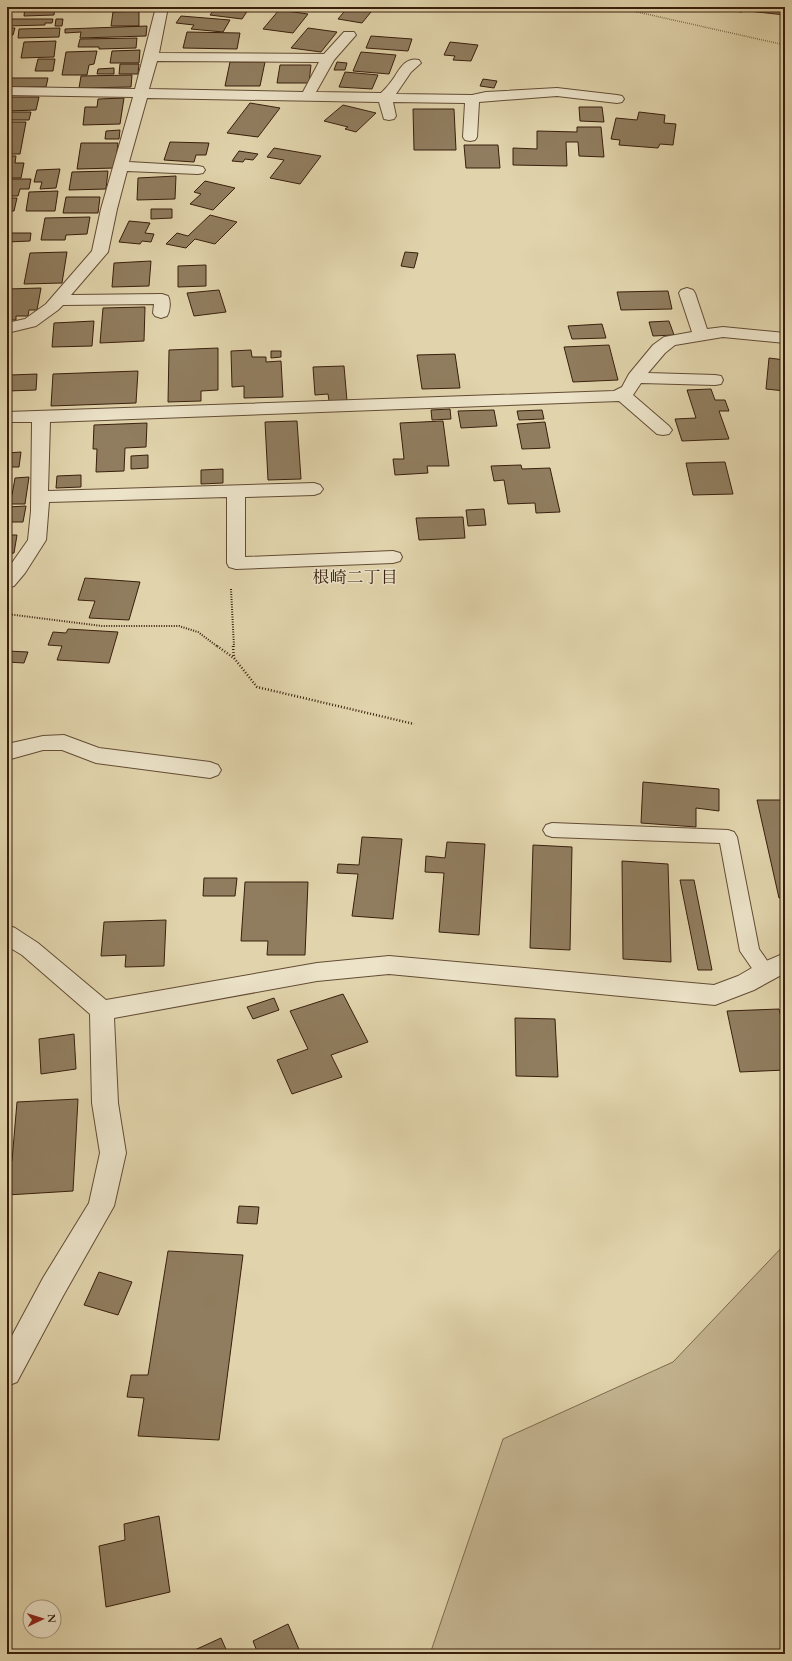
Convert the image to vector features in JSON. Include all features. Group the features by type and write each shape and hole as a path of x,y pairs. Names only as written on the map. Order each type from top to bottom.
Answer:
{"street":[{"path":"7,328 30,323 52,307 100,252 109,209 151,57 162,7"},
{"path":"308,95 328,58 349,34"},
{"path":"151,57 328,58"},
{"path":"384,97 396,85 406,69 414,63"},
{"path":"7,91 141,92 472,99 507,94 558,92 617,99"},
{"path":"384,97 389,116"},
{"path":"470,137 472,99"},
{"path":"122,166 198,170"},
{"path":"687,293 701,335"},
{"path":"58,300 162,298 161,313"},
{"path":"7,417 617,396 628,390 635,378 659,349 670,341 723,332 785,338"},
{"path":"635,378 715,380"},
{"path":"622,394 663,430"},
{"path":"7,582 18,569 37,540 40,511 41,417"},
{"path":"39,497 314,489"},
{"path":"236,491 236,563 393,557"},
{"path":"7,752 43,743 64,742 96,755 210,770"},
{"path":"7,934 30,949 102,1010 105,1103 113,1153 101,1206 53,1287 7,1373"},
{"path":"102,1010 317,972 389,965 715,995 746,983 775,967"}],"lane":[{"path":"552,830 728,837 750,951 775,967"}],"path":[{"path":"615,7 785,45"},
{"path":"234,658 231,590 236,563"},
{"path":"7,614 102,626 178,626 198,632 234,658 257,687 414,724"}],"shaded area":[{"path":"785,1244 785,1654 430,1654 503,1439 673,1362"}],"building":[{"path":"25,7 55,7 54,15 24,16"},
{"path":"216,7 250,7 242,19 210,15"},
{"path":"348,7 375,7 362,23 338,19"},
{"path":"717,7 743,7 742,12 716,9"},
{"path":"749,7 785,7 785,15 748,11"},
{"path":"279,10 308,14 293,33 263,29"},
{"path":"139,11 139,26 111,26 113,12"},
{"path":"181,16 230,20 223,32 191,29 194,25 176,23"},
{"path":"7,19 53,19 52,23 45,23 45,25 7,26"},
{"path":"56,19 63,19 62,26 55,26"},
{"path":"147,26 146,36 80,38 81,32 65,33 65,29"},
{"path":"7,28 15,28 13,35 7,35"},
{"path":"60,28 59,37 18,38 19,29"},
{"path":"308,28 337,32 321,52 291,48"},
{"path":"187,32 240,33 237,49 183,48"},
{"path":"371,36 412,39 408,51 366,48"},
{"path":"137,38 136,48 99,49 99,47 78,47 80,39"},
{"path":"56,41 54,57 21,58 24,42"},
{"path":"450,42 478,45 471,61 453,60 455,56 444,55"},
{"path":"140,50 139,63 110,63 112,51"},
{"path":"97,51 94,64 89,65 87,75 62,75 66,52"},
{"path":"361,52 396,55 389,74 353,71"},
{"path":"38,59 55,59 53,71 35,71"},
{"path":"230,62 265,62 260,86 225,86"},
{"path":"337,62 347,63 345,70 334,70"},
{"path":"120,64 139,64 138,74 119,74"},
{"path":"280,65 311,65 309,83 277,83"},
{"path":"114,68 114,74 97,74 98,69"},
{"path":"345,72 378,75 372,89 339,87"},
{"path":"132,75 131,87 79,88 81,76"},
{"path":"7,78 48,78 46,87 7,87"},
{"path":"483,79 497,81 494,88 480,86"},
{"path":"7,97 39,97 36,110 7,111"},
{"path":"124,98 120,124 83,125 85,107 97,107 98,99"},
{"path":"250,103 280,108 258,137 227,133"},
{"path":"343,105 376,113 356,132 345,129 348,127 324,121"},
{"path":"579,107 602,107 604,122 580,121"},
{"path":"413,109 454,109 456,150 414,150"},
{"path":"7,112 31,112 29,120 7,120"},
{"path":"639,112 665,115 664,123 676,124 673,145 660,144 658,148 619,145 620,140 611,139 616,118 637,120"},
{"path":"7,122 26,122 20,154 7,154"},
{"path":"577,127 601,127 604,157 579,156 578,142 566,142 567,166 513,165 513,148 537,149 537,131 577,132"},
{"path":"120,130 119,139 105,139 106,131"},
{"path":"170,142 209,143 206,155 196,155 194,162 164,160"},
{"path":"81,143 118,143 115,168 77,169"},
{"path":"464,145 498,145 500,168 466,168"},
{"path":"274,148 321,156 300,184 270,178 284,160 267,157"},
{"path":"239,151 258,154 253,160 245,159 243,162 232,161"},
{"path":"7,156 16,156 15,163 24,163 21,178 7,178"},
{"path":"60,169 56,188 40,189 42,182 34,182 37,170"},
{"path":"108,171 106,189 69,190 72,172"},
{"path":"176,176 175,199 137,200 138,178"},
{"path":"7,179 31,179 29,189 20,189 18,196 7,196"},
{"path":"205,181 235,188 213,210 190,204 201,194 194,192"},
{"path":"58,191 55,211 26,211 29,192"},
{"path":"66,197 100,197 98,213 63,213"},
{"path":"7,198 17,198 14,211 7,211"},
{"path":"151,209 172,209 172,218 151,219"},
{"path":"210,215 237,222 215,244 195,239 186,248 166,244 177,233 188,236"},
{"path":"90,217 87,234 66,235 65,240 41,240 45,218"},
{"path":"129,221 150,223 145,233 154,234 151,242 142,241 140,244 119,242"},
{"path":"9,233 31,233 30,241 7,242"},
{"path":"67,252 62,283 24,284 30,253"},
{"path":"405,252 418,253 414,268 401,266"},
{"path":"151,261 149,286 112,287 114,263"},
{"path":"206,265 206,286 178,287 178,266"},
{"path":"41,288 37,310 29,310 28,316 16,316 16,320 7,320 7,289"},
{"path":"219,290 226,312 194,316 187,293"},
{"path":"668,291 672,309 621,310 617,292"},
{"path":"145,307 144,341 100,343 103,308"},
{"path":"94,321 92,346 52,347 54,323"},
{"path":"669,321 674,335 653,336 649,322"},
{"path":"602,324 606,338 572,339 568,326"},
{"path":"609,345 618,380 573,382 564,347"},
{"path":"218,348 218,390 201,391 201,401 168,402 169,350"},
{"path":"251,350 252,357 266,357 266,362 281,361 283,397 244,398 244,386 232,387 231,351"},
{"path":"271,351 281,351 281,357 271,358"},
{"path":"455,354 460,388 422,389 417,355"},
{"path":"769,358 785,360 785,391 766,389"},
{"path":"344,366 347,401 329,401 328,394 315,395 313,367"},
{"path":"138,371 136,403 51,406 53,374"},
{"path":"37,374 36,390 8,391 10,375"},
{"path":"711,389 715,400 725,400 729,411 719,411 729,439 682,441 675,419 696,418 687,390"},
{"path":"450,409 451,419 432,420 431,410"},
{"path":"494,410 497,426 461,428 458,411"},
{"path":"542,410 544,419 519,420 517,411"},
{"path":"297,421 301,479 268,480 265,422"},
{"path":"443,421 449,466 427,466 428,473 395,475 393,459 404,459 400,423"},
{"path":"545,422 550,448 522,449 517,424"},
{"path":"147,423 146,447 125,448 124,471 96,472 97,449 93,449 94,425"},
{"path":"21,452 19,467 7,467 7,453"},
{"path":"148,455 148,468 131,469 131,456"},
{"path":"725,462 733,494 693,495 686,463"},
{"path":"521,465 522,469 550,468 560,512 536,513 535,503 508,504 504,480 494,481 491,466"},
{"path":"223,469 223,483 201,484 201,470"},
{"path":"81,475 81,487 56,488 57,476"},
{"path":"29,477 25,504 7,504 7,495 12,495 15,478"},
{"path":"26,506 23,522 7,522 7,507"},
{"path":"484,509 486,525 468,526 466,510"},
{"path":"463,517 465,538 419,540 416,518"},
{"path":"7,535 17,535 14,553 7,554"},
{"path":"85,578 140,582 129,620 89,618 95,601 78,600"},
{"path":"68,629 118,632 109,663 57,660 62,646 48,645 53,632 66,633"},
{"path":"7,651 28,652 24,663 7,662"},
{"path":"643,782 719,789 719,811 696,808 696,827 641,823"},
{"path":"757,800 785,800 785,897 779,898"},
{"path":"362,837 402,839 393,919 352,916 358,874 337,873 338,864 359,865"},
{"path":"447,842 485,844 479,935 439,932 444,873 425,872 426,856 445,858"},
{"path":"533,845 572,847 570,950 530,948"},
{"path":"622,861 668,864 671,962 623,959"},
{"path":"204,878 237,878 235,896 203,896"},
{"path":"680,880 694,880 712,970 698,970"},
{"path":"245,882 308,882 305,955 267,955 268,941 241,941"},
{"path":"166,920 164,966 125,967 126,955 101,956 104,922"},
{"path":"343,994 368,1042 331,1055 342,1077 292,1094 277,1060 308,1049 290,1011"},
{"path":"274,998 279,1010 253,1019 247,1007"},
{"path":"779,1009 785,1033 785,1070 740,1072 727,1011"},
{"path":"515,1018 555,1019 558,1077 516,1076"},
{"path":"74,1034 76,1069 41,1074 39,1039"},
{"path":"78,1099 73,1191 7,1195 7,1162 12,1161 17,1102"},
{"path":"239,1206 259,1207 257,1224 237,1223"},
{"path":"168,1251 243,1255 219,1440 138,1436 144,1398 127,1397 131,1375 148,1375"},
{"path":"99,1272 132,1282 118,1315 84,1305"},
{"path":"159,1516 170,1592 106,1607 99,1546 125,1540 124,1524"},
{"path":"288,1624 301,1654 258,1654 253,1641"},
{"path":"221,1638 228,1654 186,1654"}],"district":[{"name":"根崎二丁目","path":"355,577"}]}
